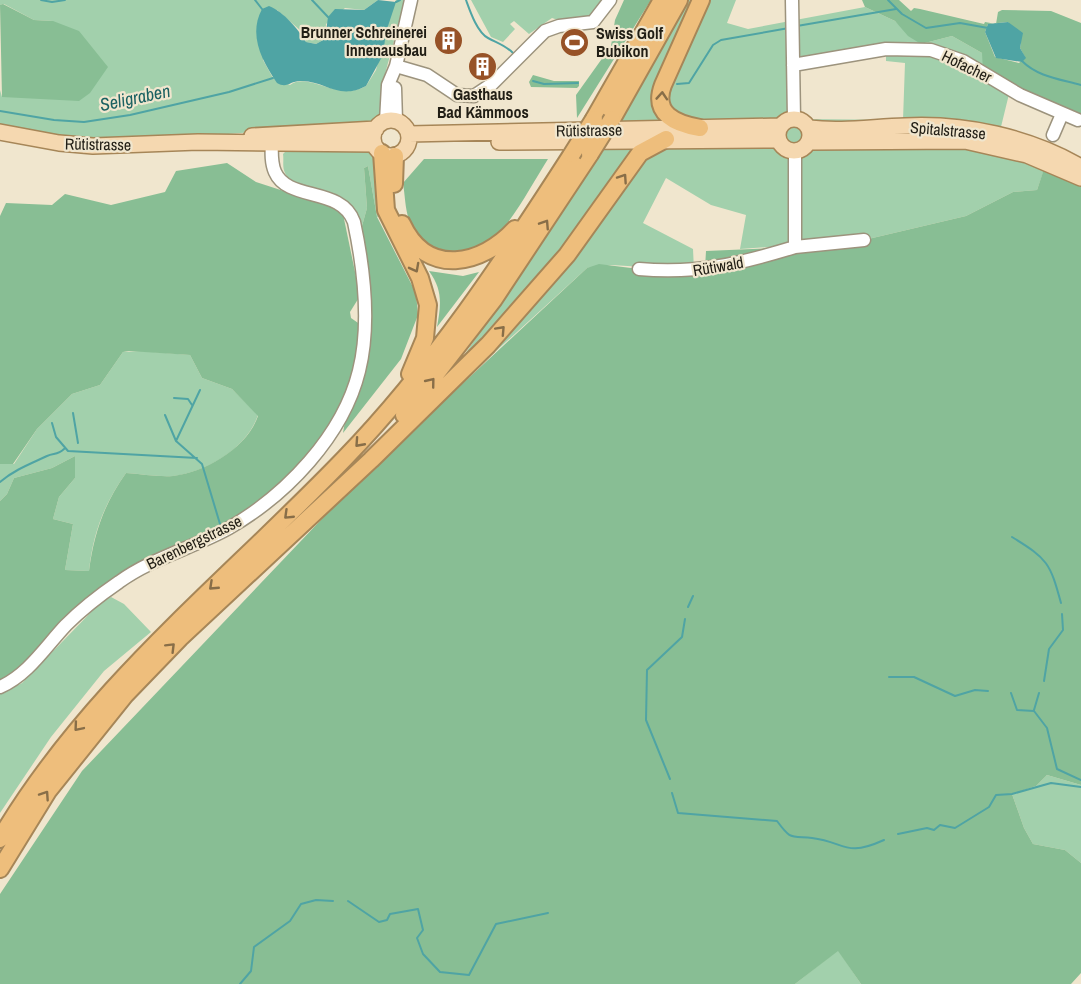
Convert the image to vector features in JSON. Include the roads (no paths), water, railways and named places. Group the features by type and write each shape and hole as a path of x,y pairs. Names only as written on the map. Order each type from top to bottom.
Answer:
{"highway":[{"path":"0,839 53,759 111,688 183,614 320,484 397,401 481,291 548,192 594,119 662,0"},
{"path":"291,533 362,462 433,380 517,265 590,154 679,0"},
{"path":"700,0 661,88 659,98 664,113 673,121 700,129"},
{"path":"0,869 48,791 102,720 180,638 371,460 488,345 567,255 639,153 661,136"},
{"path":"385,137 394,195 403,227 419,247 439,258 467,260 490,252 509,236 548,192"},
{"path":"385,137 386,210 420,279 428,312 423,343 397,401"}],"main road":[{"path":"661,136 779,133 794,118 803,121 809,135 803,149 795,151 784,149 779,133"},
{"path":"404,125 409,139 404,151 385,137 404,125"},
{"name":"Spitalstrasse","path":"809,135 918,126 982,132 1031,144 1081,167"},
{"path":"661,136 700,129 779,133"},
{"name":"Rütistrasse","path":"0,132 77,145 385,137"},
{"name":"Spitalstrasse","path":"809,135 965,141 1027,155 1081,178"},
{"name":"Rütistrasse","path":"409,139 661,136"}],"street":[{"path":"385,137 396,66 411,0"},
{"path":"396,66 427,75 457,95 474,96 492,84 538,36 553,27 593,22 610,0"},
{"path":"792,0 794,118"},
{"name":"Hofacher","path":"793,65 886,49 931,50 963,61 1020,95 1078,120"},
{"path":"1053,135 1062,114"},
{"name":"Barenbergstrasse","path":"0,687 22,673 78,614 123,579 152,562 227,529 264,503 310,461 346,405 360,369 365,324 354,222 350,213 337,202 283,183 274,170 272,139"},
{"path":"795,151 795,247"},
{"name":"Rütiwald","path":"639,269 676,272 694,270 738,264 795,247 864,240"}],"water":[{"path":"378,0 396,2 386,32 383,55 366,86 356,90 339,91 317,83 297,81 283,85 277,83 266,66 259,48 256,28 262,9 269,6 280,12 306,42 316,44 325,39 328,17 335,9 364,10"},
{"path":"1008,22 1023,33 1020,48 1026,58 1022,62 996,58 985,32 988,24"}],"waterway":[{"path":"41,0 52,2 65,0"},
{"path":"255,0 262,9"},
{"path":"312,0 328,17"},
{"path":"396,2 400,0"},
{"path":"466,0 480,31 513,53"},
{"path":"888,0 902,14 926,28 960,23 988,28"},
{"path":"797,26 896,9"},
{"path":"677,84 689,83 713,45 721,40 789,28"},
{"path":"1022,61 1042,74 1081,85"},
{"name":"Seligraben","path":"0,111 54,120 84,122 130,115 229,92 273,78"},
{"path":"533,81 544,84 578,83"},
{"path":"176,441 200,390"},
{"path":"174,398 188,399 192,405"},
{"path":"73,413 78,443"},
{"path":"165,415 176,441 202,464 220,524"},
{"path":"52,423 56,437 68,451 197,458"},
{"path":"0,482 22,467 64,449"},
{"path":"1012,537 1046,563 1054,579 1061,603"},
{"path":"688,607 693,596"},
{"path":"1044,681 1049,649 1063,630 1062,614"},
{"path":"670,779 646,720 647,670 682,637 685,619"},
{"path":"889,677 914,677 955,696 975,690 988,691"},
{"path":"1011,693 1017,710 1034,711 1047,728 1057,769 1081,780"},
{"path":"1034,710 1039,693"},
{"path":"898,834 927,828 934,830 940,825 955,828 989,807 996,795 1012,794 1051,783 1081,787"},
{"path":"672,793 678,813 777,821 792,836 823,840 853,848 861,848 884,840"},
{"path":"240,984 251,971 254,947 290,921 301,904 316,900 333,901"},
{"path":"348,901 379,922 387,920 390,914 418,909 423,930 417,938 423,954 440,972 469,975 496,924 548,913"}],"place":[{"name":"Brunner Schreinerei Innenausbau","path":"448,41"},
{"name":"Swiss Golf Bubikon","path":"575,42"},
{"name":"Gasthaus Bad Kämmoos","path":"483,66"}]}
